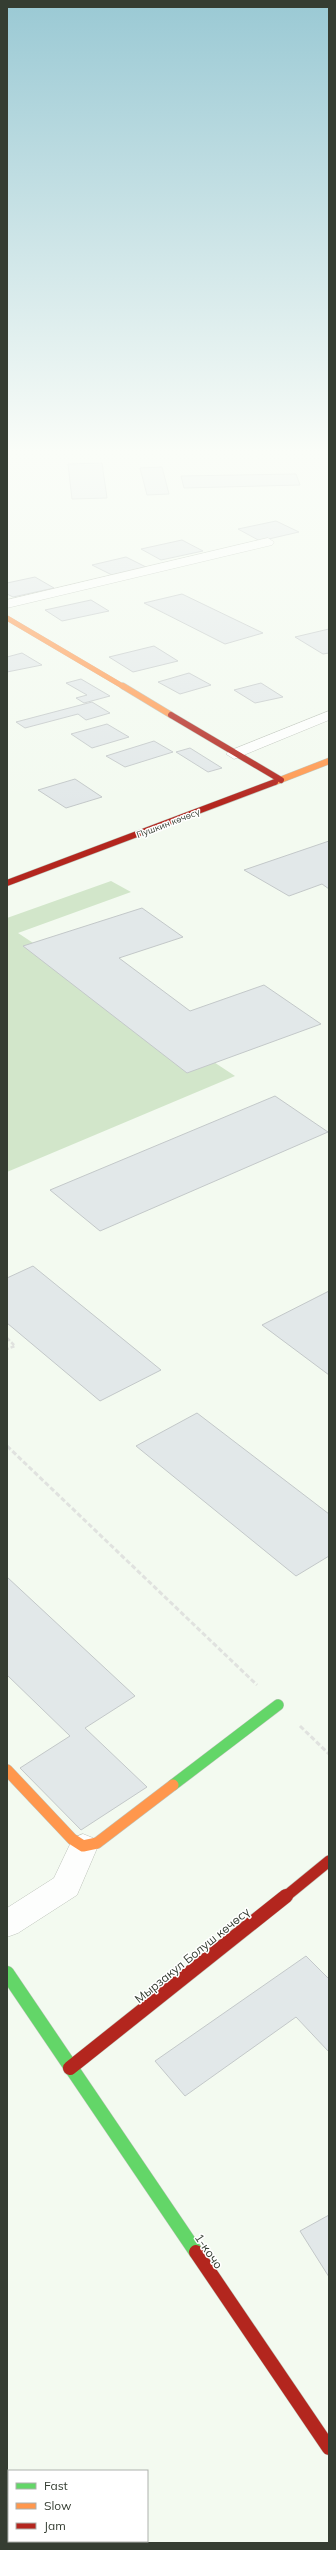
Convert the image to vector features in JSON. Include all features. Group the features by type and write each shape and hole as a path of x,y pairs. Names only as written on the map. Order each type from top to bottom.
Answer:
{"main road":[{"path":"7,618 234,754 281,780"},
{"name":"Пушкин көчөсү","path":"7,883 329,761"},
{"path":"7,1770 72,1839 83,1846 97,1843 278,1705"},
{"name":"Мырзакул Болуш көчөсү","path":"70,2068 329,1861"},
{"name":"1-кочо","path":"7,1973 329,2448"}],"street":[{"path":"7,604 159,568"},
{"path":"234,754 329,715"},
{"path":"7,1924 66,1886 83,1846"}],"path":[{"path":"7,1338 15,1346 7,1349"},
{"path":"7,1446 329,1754"}],"green space":[{"path":"111,881 131,892 18,933 235,1076 7,1172 7,918"}],"building":[{"path":"98,568 142,568 112,575"},
{"path":"35,577 54,588 13,597 7,594 7,583"},
{"path":"182,594 263,633 225,644 144,603"},
{"path":"91,600 109,611 62,621 45,610"},
{"path":"329,629 329,653 323,654 295,637"},
{"path":"154,646 178,661 133,672 109,657"},
{"path":"22,653 42,665 7,672 7,657"},
{"path":"189,673 211,685 180,694 158,682"},
{"path":"81,679 110,696 84,703 76,698 87,695 66,683"},
{"path":"261,683 283,697 255,703 234,690"},
{"path":"92,702 110,713 86,720 78,714 25,728 16,722"},
{"path":"107,724 129,737 92,748 71,734"},
{"path":"154,741 173,752 125,767 106,756"},
{"path":"190,748 222,768 208,772 176,752"},
{"path":"75,779 102,797 66,808 38,790"},
{"path":"329,841 329,889 322,884 289,896 244,870"},
{"path":"142,908 183,937 119,958 190,1011 264,985 321,1024 187,1073 23,946"},
{"path":"275,1096 328,1132 100,1231 50,1190"},
{"path":"33,1266 161,1370 100,1401 7,1323 7,1278"},
{"path":"329,1291 329,1375 262,1325"},
{"path":"197,1413 329,1514 329,1556 296,1576 136,1446"},
{"path":"7,1577 135,1696 85,1728 147,1787 81,1830 20,1768 70,1736 7,1675"},
{"path":"306,1956 329,1979 329,2052 296,2017 185,2096 155,2061"},
{"path":"329,2215 329,2277 300,2231"}],"traffic: fast":[{"path":"173,1785 278,1705"},
{"path":"7,1973 196,2252"}],"traffic: slow":[{"path":"7,618 171,715"},
{"path":"275,782 329,761"},
{"path":"7,1770 72,1839 83,1846 97,1843 173,1785"}],"traffic: jam":[{"path":"171,715 281,780"},
{"path":"7,883 275,782"},
{"path":"70,2068 329,1861"},
{"path":"196,2252 329,2448"}]}
